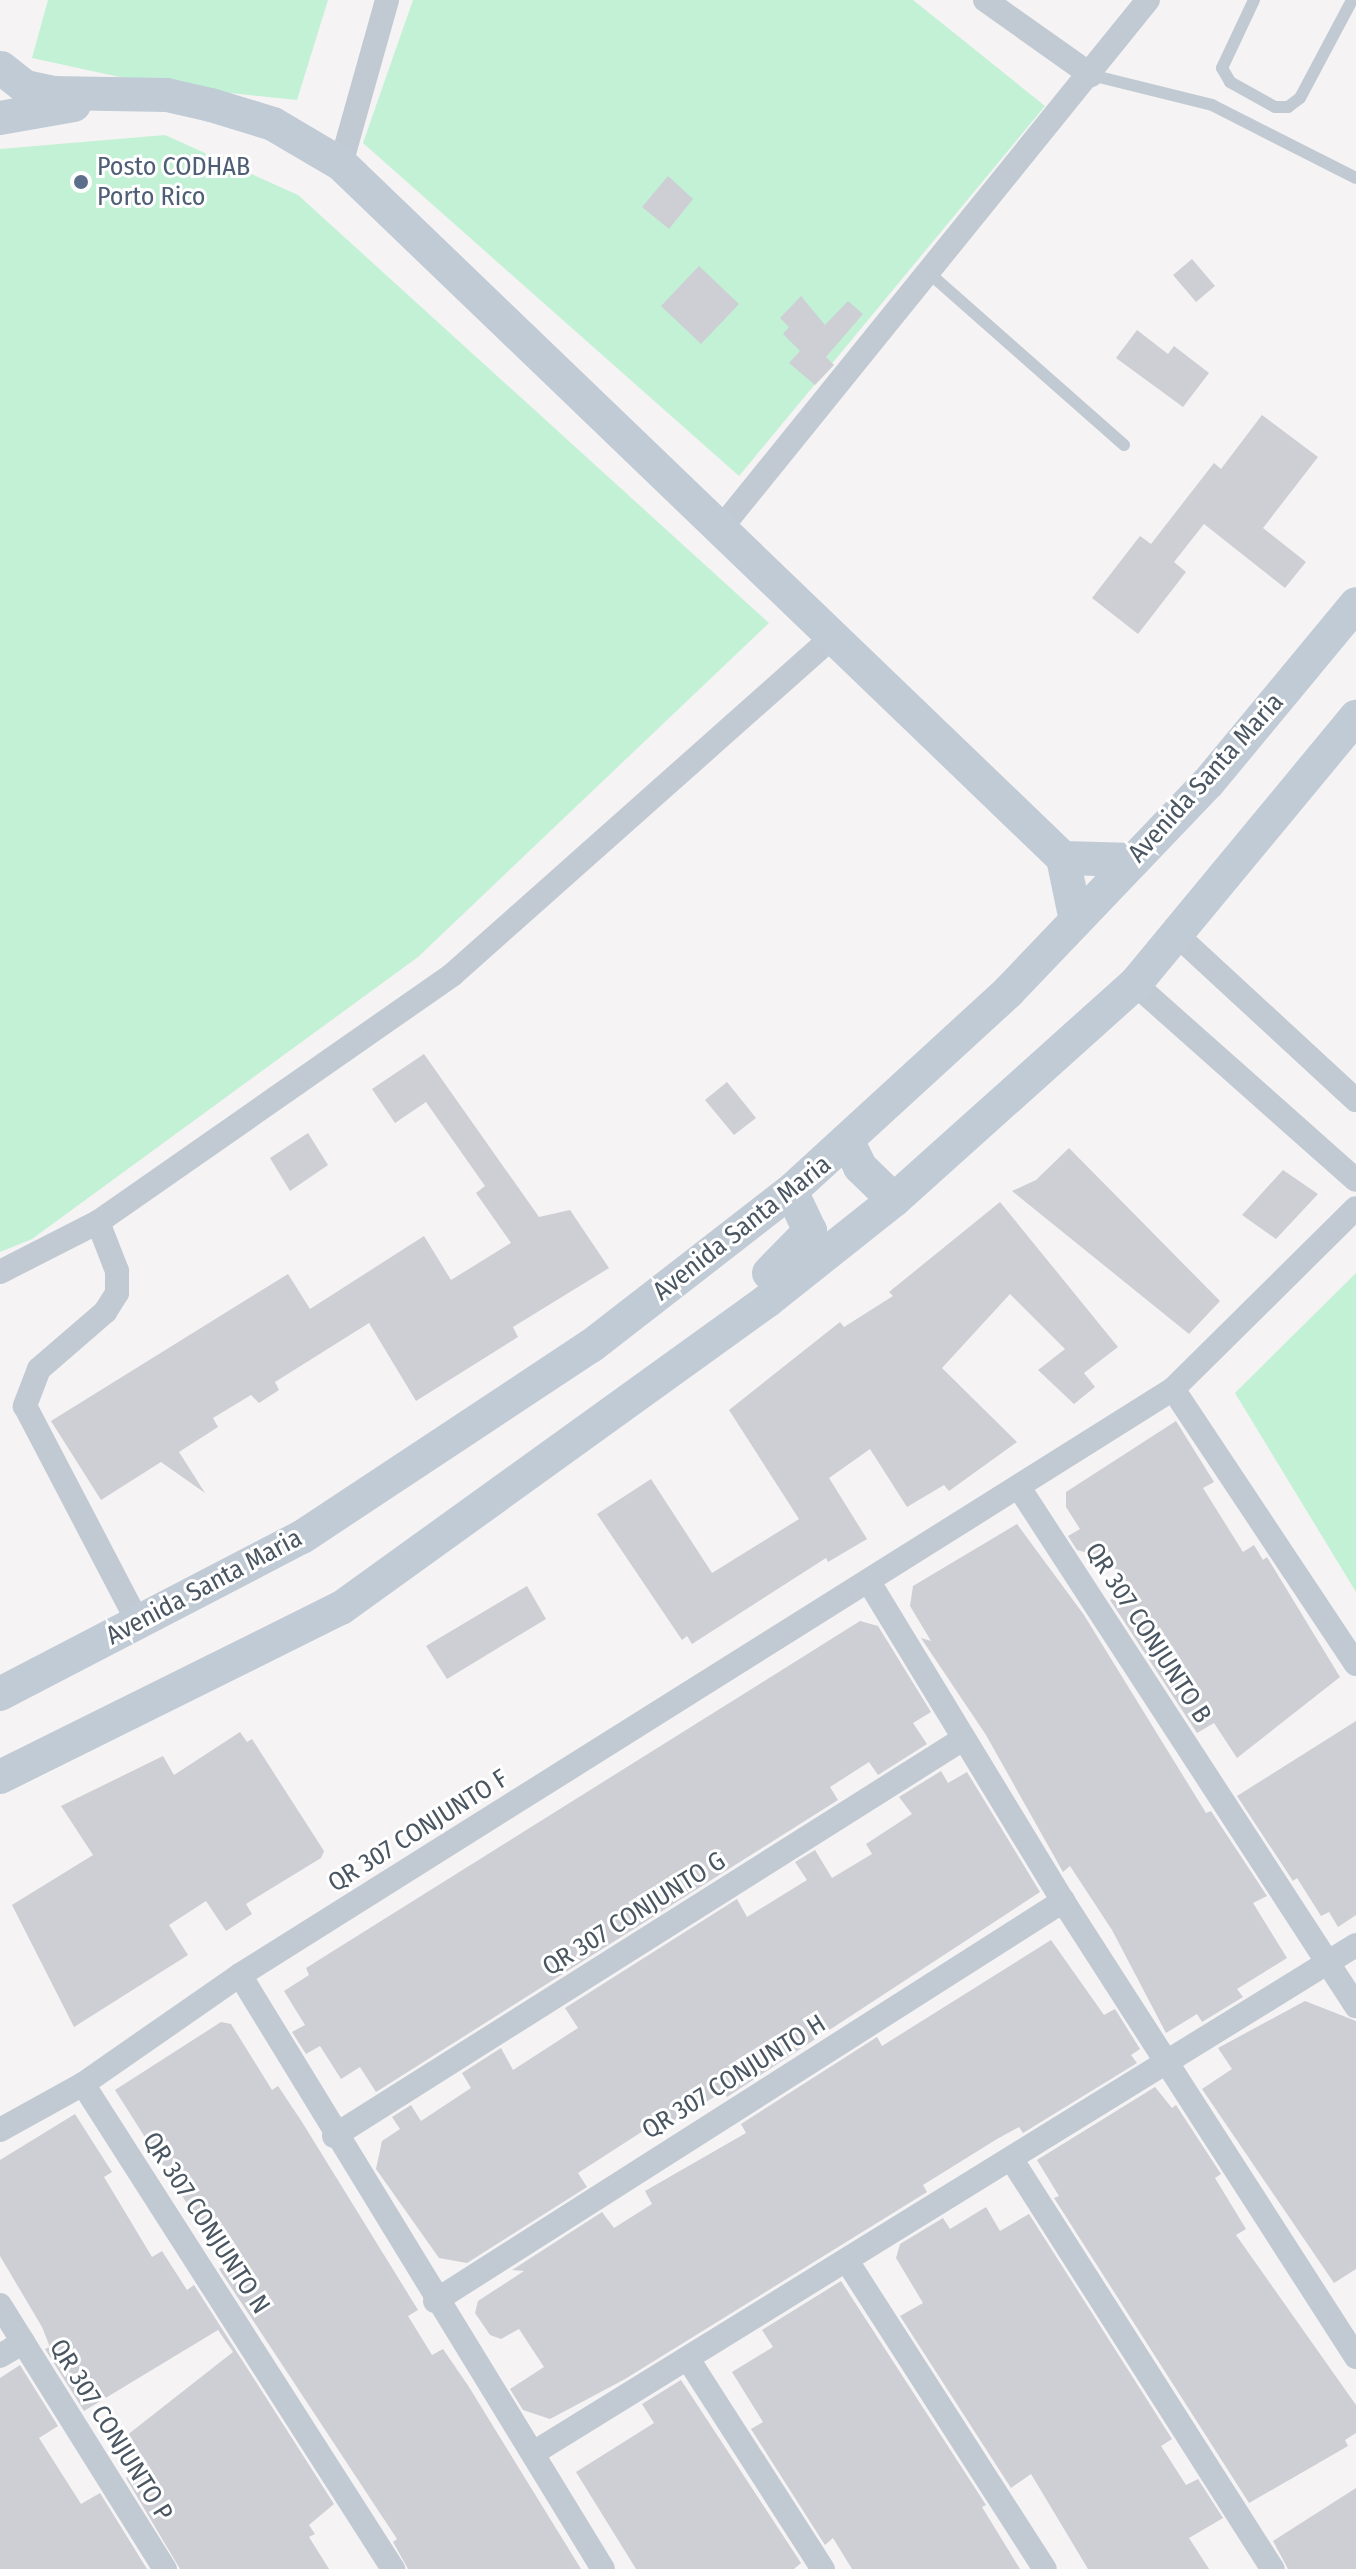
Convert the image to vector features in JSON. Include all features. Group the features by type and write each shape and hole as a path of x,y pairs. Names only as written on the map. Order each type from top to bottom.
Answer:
{"main road":[{"path":"0,66 0,83"},
{"path":"0,66 39,90 167,95 273,124 341,164 721,528 829,640 1063,858 1076,921"},
{"path":"0,118 126,95"},
{"name":"Avenida Santa Maria","path":"0,1694 342,1511 591,1346 791,1191 849,1144 1076,921 1208,783 1356,604"},
{"path":"0,1777 341,1608 691,1359 894,1200 1135,984 1178,936 1356,717"},
{"path":"1063,858 1134,860"},
{"path":"849,1144 860,1167 894,1200"},
{"path":"691,1359 720,1321 810,1231 791,1191"}],"street":[{"path":"341,164 387,0"},
{"path":"985,0 1091,75"},
{"path":"721,528 1091,75 1148,0"},
{"path":"0,1272 98,1222 452,975 829,640"},
{"path":"1178,936 1356,1100"},
{"path":"1135,984 1356,1180"},
{"path":"1020,1489 1173,1389 1356,1208"},
{"path":"98,1222 117,1271 117,1293 105,1312 39,1369 25,1406 138,1622"},
{"path":"1173,1389 1356,1664"},
{"name":"QR 307 CONJUNTO F","path":"0,2130 83,2084 240,1975 1020,1489"},
{"name":"QR 307 CONJUNTO B","path":"1020,1489 1356,2006"},
{"path":"869,1582 1063,1901 1170,2063 1356,2357"},
{"name":"QR 307 CONJUNTO G","path":"334,2136 963,1739"},
{"name":"QR 307 CONJUNTO H","path":"435,2301 1063,1901"},
{"path":"535,2452 1170,2063 1356,1945"},
{"path":"240,1975 334,2136 435,2301 535,2452 603,2569"},
{"name":"QR 307 CONJUNTO N","path":"83,2084 393,2569"},
{"path":"1012,2160 1273,2569"},
{"path":"847,2261 1045,2569"},
{"path":"0,2305 23,2342"},
{"name":"QR 307 CONJUNTO P","path":"0,2356 23,2342 165,2569"},
{"path":"688,2359 823,2569"}],"lane":[{"path":"1254,0 1222,68 1230,82 1275,107 1288,107 1300,98 1352,0"},
{"path":"1091,75 1212,105 1356,178"},
{"path":"929,273 1124,445"}],"green space":[{"path":"48,0 328,0 297,100 161,86 32,58"},
{"path":"413,0 913,0 1045,106 739,476 363,143"},
{"path":"165,135 298,195 769,623 418,957 32,1239 0,1252 0,149"},
{"path":"1356,1273 1356,1592 1235,1393"}],"building":[{"path":"668,176 693,199 669,229 642,207"},
{"path":"1192,259 1215,286 1196,302 1173,275"},
{"path":"699,266 739,304 701,344 661,306"},
{"path":"801,296 825,325 848,301 863,314 826,357 834,365 815,385 789,363 800,351 783,334 789,327 780,318"},
{"path":"1137,330 1168,354 1174,346 1209,373 1183,407 1116,358"},
{"path":"1262,415 1318,457 1263,528 1306,562 1285,588 1204,524 1174,562 1186,572 1138,634 1092,598 1140,536 1151,544 1214,463 1221,469"},
{"path":"424,1054 539,1217 570,1210 609,1268 513,1327 518,1337 416,1401 369,1323 275,1382 279,1390 259,1403 251,1395 213,1418 218,1427 179,1452 205,1493 161,1462 101,1500 51,1421 288,1274 310,1309 424,1236 451,1280 511,1243 476,1193 485,1186 426,1102 395,1123 372,1089"},
{"path":"727,1082 756,1118 734,1135 705,1100"},
{"path":"308,1133 328,1165 290,1191 270,1158"},
{"path":"1069,1148 1220,1301 1189,1334 1012,1191 1036,1180"},
{"path":"1283,1170 1318,1194 1276,1239 1242,1215"},
{"path":"1000,1202 1118,1347 1084,1373 1095,1387 1074,1404 1038,1370 1065,1349 1010,1294 942,1368 1017,1442 949,1491 944,1485 907,1507 870,1449 829,1478 867,1539 828,1562 826,1558 692,1644 687,1636 682,1640 597,1514 651,1479 712,1573 799,1519 729,1410 840,1322 844,1327 893,1296 889,1292"},
{"path":"1176,1421 1214,1482 1203,1488 1243,1552 1254,1545 1263,1560 1267,1557 1340,1677 1237,1758 1214,1723 1197,1733 1110,1600 1128,1590 1109,1559 1077,1550 1068,1536 1080,1529 1066,1507 1066,1492"},
{"path":"1017,1524 1084,1615 1206,1813 1211,1811 1267,1896 1253,1903 1287,1958 1237,1989 1243,1997 1202,2022 1197,2014 1166,2033 1112,1930 1070,1866 1063,1872 986,1735 921,1638 931,1641 910,1606 913,1586"},
{"path":"527,1586 546,1619 447,1679 426,1646"},
{"path":"860,1621 878,1626 931,1712 913,1723 927,1744 878,1775 869,1762 830,1787 838,1800 376,2092 360,2067 341,2079 320,2046 306,2054 292,2032 305,2025 284,1991 309,1975 306,1968"},
{"path":"1356,1721 1356,1915 1338,1927 1329,1912 1321,1916 1297,1878 1293,1881 1237,1796"},
{"path":"240,1732 247,1742 252,1739 324,1851 321,1858 246,1904 252,1914 226,1931 206,1901 169,1925 188,1955 74,2027 12,1905 93,1855 61,1806 163,1756 174,1775"},
{"path":"941,1771 948,1783 967,1772 1040,1892 727,2097 724,2091 662,2129 657,2122 578,2173 587,2187 467,2263 439,2258 376,2169 382,2141 400,2129 392,2117 411,2105 421,2121 471,2088 462,2073 501,2048 513,2070 578,2028 565,2008 737,1899 747,1917 807,1880 795,1862 815,1850 832,1878 872,1854 866,1844 912,1814 899,1797"},
{"path":"1051,1940 1104,2015 1115,2009 1140,2049 1131,2055 1137,2063 1023,2133 1019,2127 997,2139 923,2185 927,2192 625,2379 550,2419 523,2410 510,2389 544,2367 519,2329 501,2339 490,2335 475,2313 478,2301 524,2271 512,2270 602,2212 614,2228 652,2204 645,2191 746,2133 741,2124 877,2037 882,2046"},
{"path":"1305,2001 1356,2021 1356,2269 1334,2283 1202,2089 1232,2069 1218,2048"},
{"path":"221,2022 231,2024 272,2090 278,2086 302,2122 418,2310 408,2316 432,2355 443,2349 581,2569 408,2569 393,2542 397,2539 219,2269 226,2265 115,2090"},
{"path":"1155,2087 1172,2108 1176,2105 1221,2174 1215,2178 1246,2229 1236,2235 1356,2405 1356,2433 1345,2440 1348,2446 1249,2503 1054,2198 1059,2196 1037,2160"},
{"path":"75,2114 112,2172 104,2177 152,2257 162,2251 187,2290 194,2285 334,2504 309,2525 315,2534 309,2537 329,2569 180,2569 126,2478 130,2476 112,2447 233,2352 218,2330 84,2411 45,2349 50,2347 42,2327 0,2256 0,2160"},
{"path":"986,2207 1000,2231 1029,2214 1172,2439 1161,2446 1186,2485 1198,2479 1223,2518 1189,2538 1209,2569 1088,2569 1031,2474 1011,2488 900,2316 923,2303 896,2258 900,2244 943,2218 950,2229"},
{"path":"841,2281 986,2505 982,2507 1020,2569 852,2569 833,2538 825,2545 751,2429 763,2422 732,2372 773,2347 762,2330"},
{"path":"20,2365 58,2426 39,2438 81,2504 100,2493 147,2569 0,2569 0,2378"},
{"path":"681,2380 801,2563 794,2569 636,2569 576,2472 654,2423 642,2404"},
{"path":"1356,2488 1356,2569 1288,2569 1273,2541"}],"place":[{"name":"Posto CODHAB Porto Rico","path":"81,182"}]}
